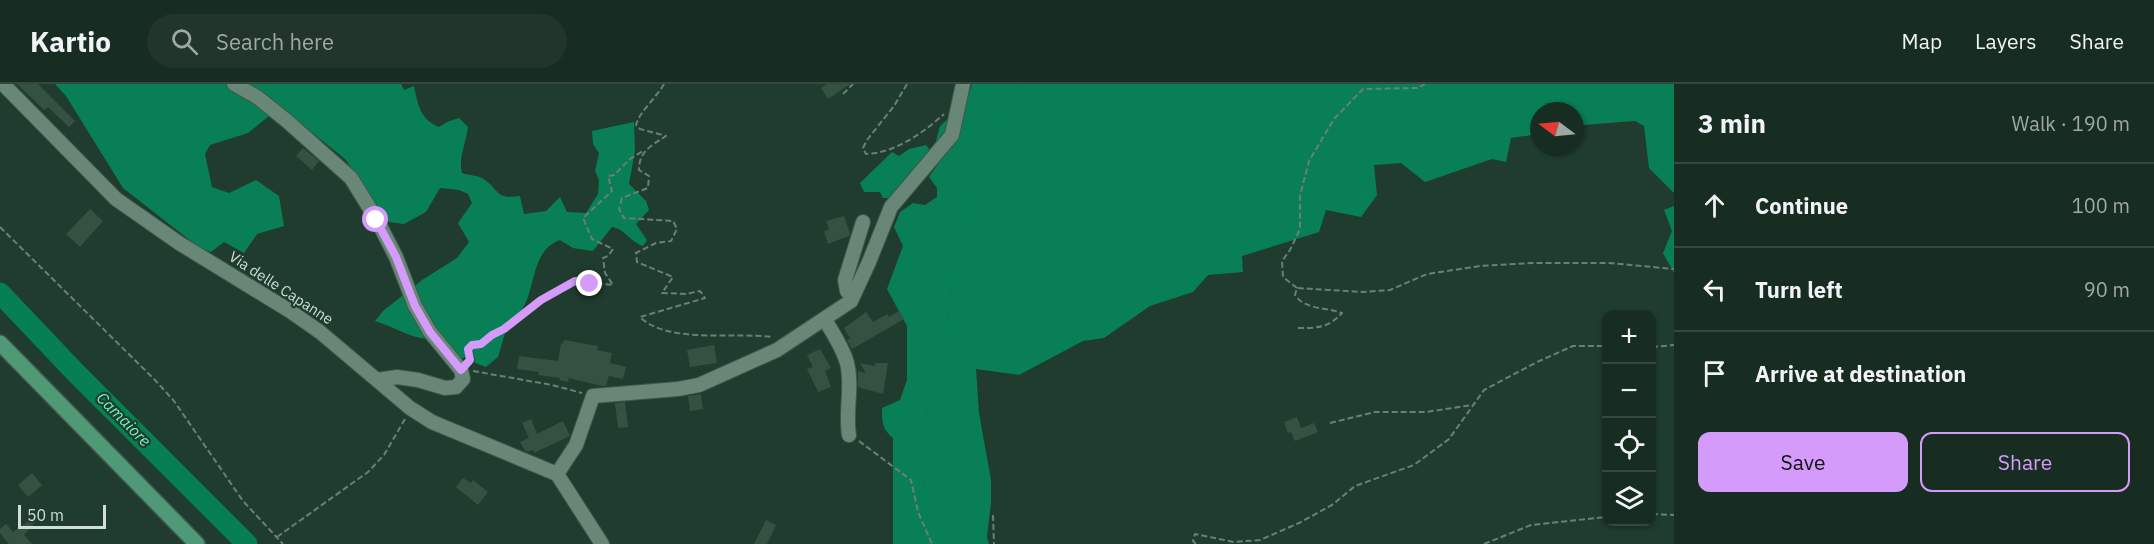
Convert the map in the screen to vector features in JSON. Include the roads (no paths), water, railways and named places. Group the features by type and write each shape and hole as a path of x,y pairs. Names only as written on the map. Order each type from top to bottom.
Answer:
{"main road":[{"path":"0,343 197,544"}],"street":[{"name":"Via delle Capanne","path":"3,84 116,199 179,243 298,316 410,408 432,422 557,474"},
{"path":"234,84 256,97 286,121 351,178 396,257 415,306 430,332 461,370 463,379 456,387 445,388 408,378 377,380"},
{"path":"602,544 557,474 576,445 593,396 699,385 788,344 851,301 891,207 952,135 963,84"},
{"path":"853,296 847,291 845,280 863,222"},
{"path":"825,320 847,363 849,399 846,419 849,435"}],"waterway":[{"path":"923,519 926,413 947,330 954,248 974,184 1005,110 1020,84"},
{"name":"Camaiore","path":"0,293 75,372 247,544"},
{"path":"921,544 922,527"}]}
